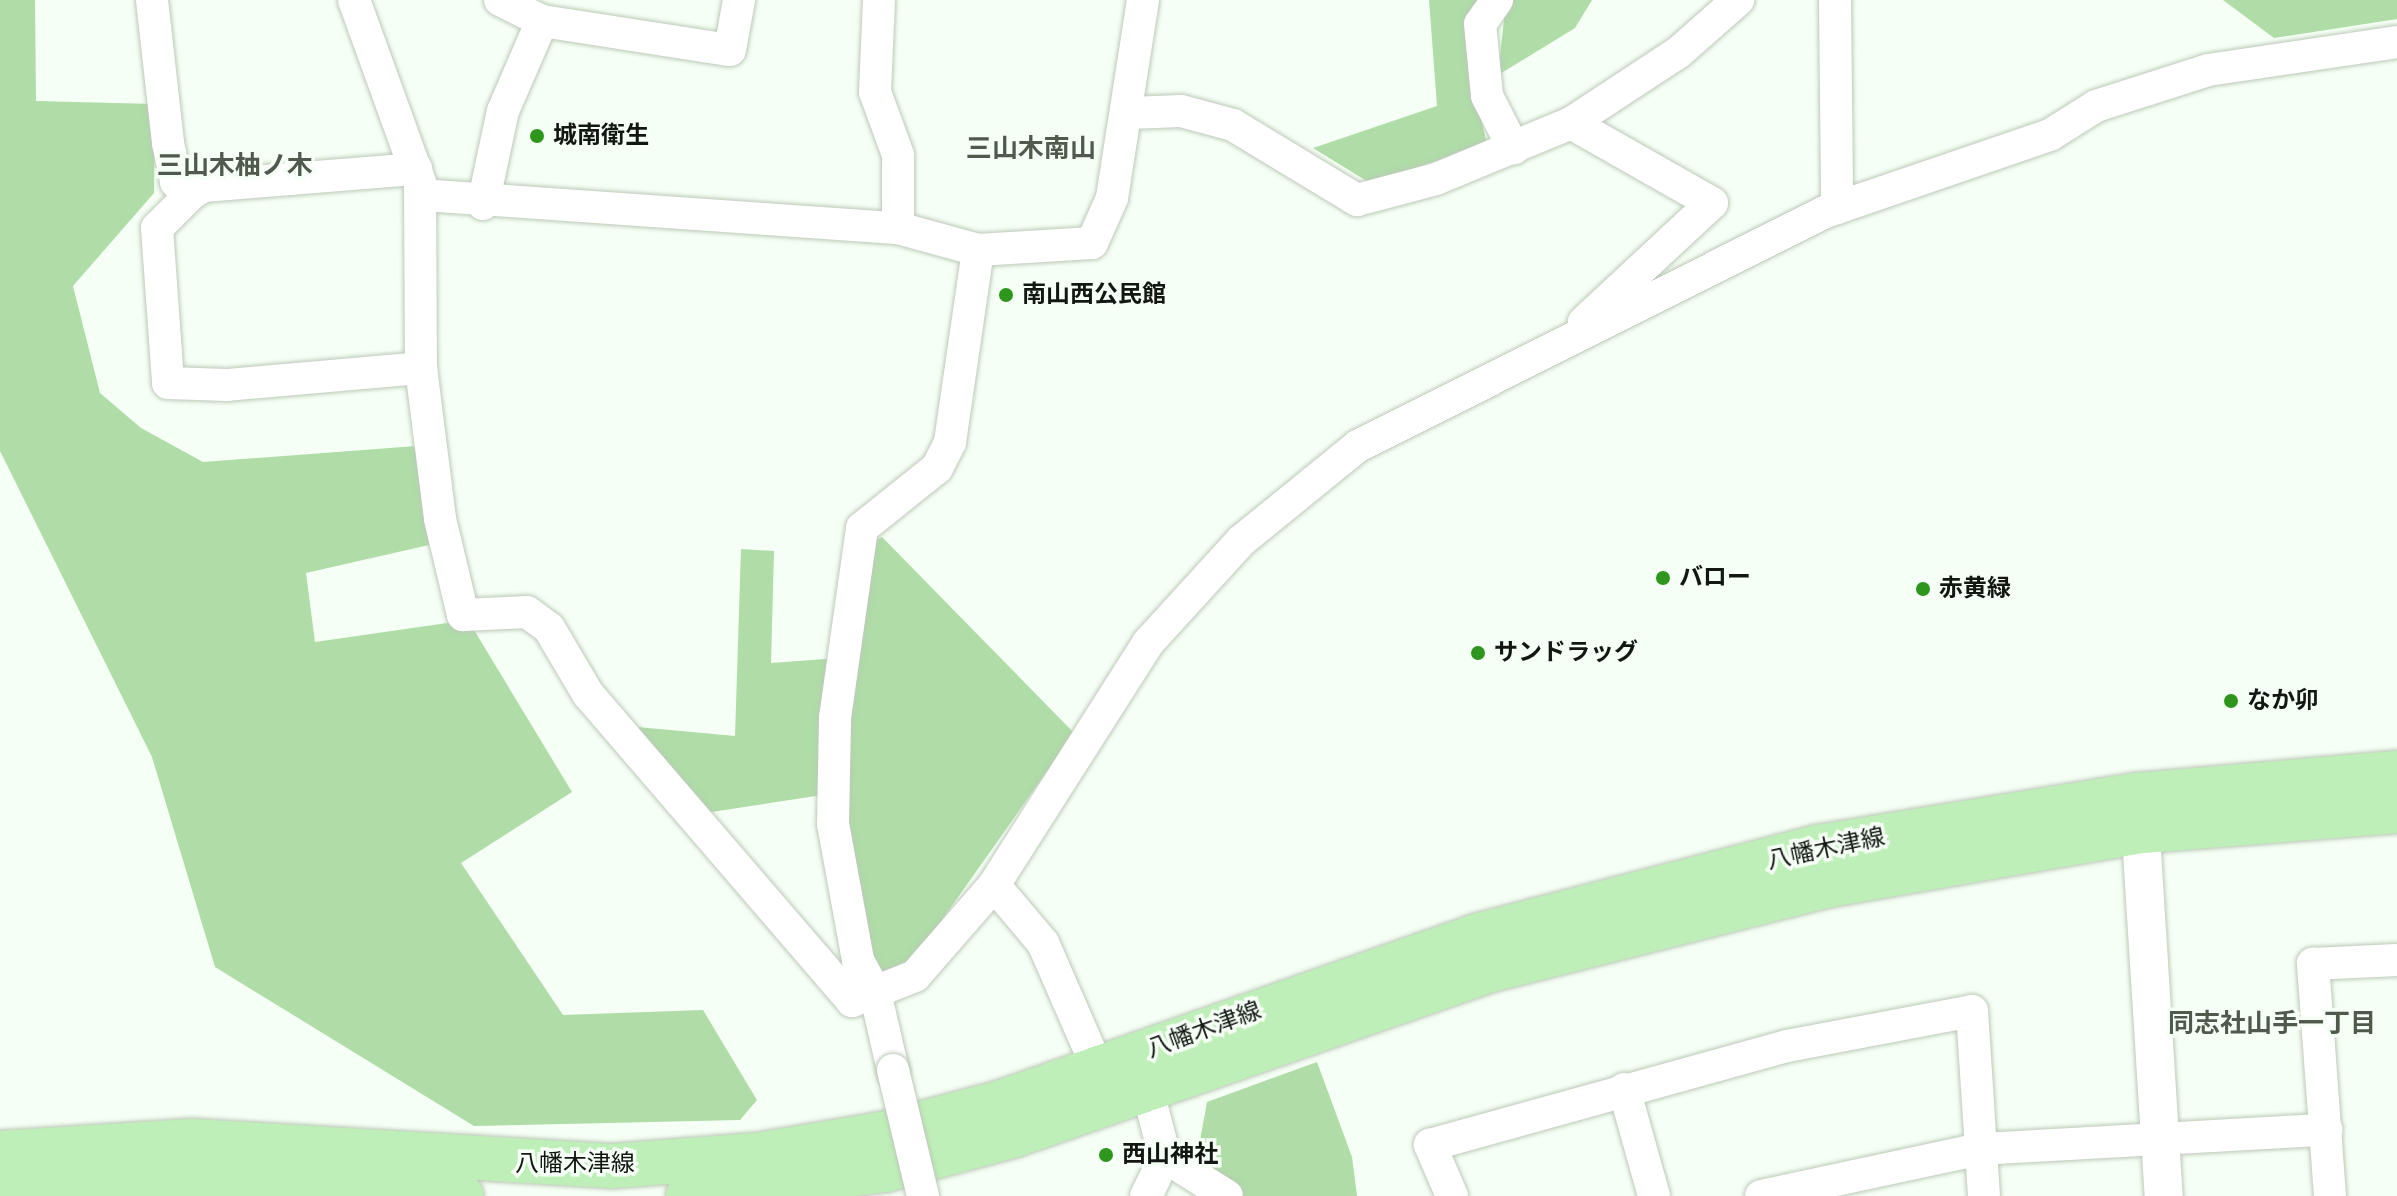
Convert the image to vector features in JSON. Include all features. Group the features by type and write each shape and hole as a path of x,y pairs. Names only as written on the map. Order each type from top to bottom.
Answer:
{"main road":[{"name":"八幡木津線","path":"0,1153 192,1141 626,1165 882,1134 1098,1069 1375,969 1637,893 1819,847 2140,813 2397,773"},
{"name":"八幡木津線","path":"688,1196 885,1170 1012,1136 1328,1022 1642,928 2140,813 2397,811"},
{"path":"0,1192 191,1179 461,1196"}],"street":[{"path":"152,0 168,143 176,182 191,194"},
{"path":"354,0 419,182 421,368 440,519 463,615 527,612 549,628 588,694 852,1001 915,976 994,885 1148,643 1241,541 1358,446 1837,208 2050,135 2096,106 2208,70 2397,42"},
{"path":"500,0 542,21 730,50 739,0"},
{"path":"879,0 875,92 898,155 898,228"},
{"path":"421,368 227,385 168,383 157,228 191,194 204,186 419,182 483,204 898,228 978,250 1092,243 1112,198 1130,113 1143,0"},
{"path":"1497,0 1480,24 1487,96 1514,149"},
{"path":"1130,113 1181,111 1233,125 1357,200 1514,149 1571,123 1679,52 1738,0"},
{"path":"1835,0 1837,208"},
{"path":"483,204 503,111 542,21"},
{"path":"1558,346 1712,203 1571,123"},
{"path":"923,1196 875,992 858,960 833,824 835,718 862,528 937,468 950,442 978,250"},
{"path":"2140,813 2164,1196"},
{"path":"994,885 1043,943 1098,1069 1147,1088 1165,1157 1146,1196"},
{"path":"2330,1196 2313,964 2397,960"},
{"path":"1452,1196 1430,1145 1787,1046 1972,1011 1984,1196"},
{"path":"1624,1089 1654,1196"},
{"path":"1761,1196 1815,1190 1981,1149 2326,1130"},
{"path":"1165,1157 1227,1196"}],"green space":[{"path":"0,0 35,0 36,101 155,104 154,193 73,286 100,393 141,428 203,462 416,446 429,545 306,573 315,642 468,620 572,792 461,863 563,1015 703,1010 757,1100 740,1120 474,1126 215,967 152,757 0,451"},
{"path":"1429,0 1479,0 1475,93 1487,144 1370,183 1313,148 1437,106"},
{"path":"1514,0 1592,0 1575,28 1498,75 1505,10"},
{"path":"2223,0 2397,0 2397,19 2274,38"},
{"path":"882,537 1074,733 908,968 871,986 843,810 845,709 872,542"},
{"path":"741,549 774,551 771,663 839,658 822,795 705,813 627,726 735,736"},
{"path":"1317,1062 1352,1157 1357,1196 1236,1196 1196,1162 1207,1102"}],"place":[{"name":"城南衛生","path":"537,136"},
{"name":"南山西公民館","path":"1006,295"},
{"name":"バロー","path":"1663,578"},
{"name":"赤黄緑","path":"1923,589"},
{"name":"サンドラッグ","path":"1478,653"},
{"name":"なか卯","path":"2231,701"},
{"name":"西山神社","path":"1106,1155"}],"district":[{"name":"三山木南山","path":"1031,149"},
{"name":"三山木柚ノ木","path":"235,166"},
{"name":"同志社山手一丁目","path":"2272,1024"}]}
